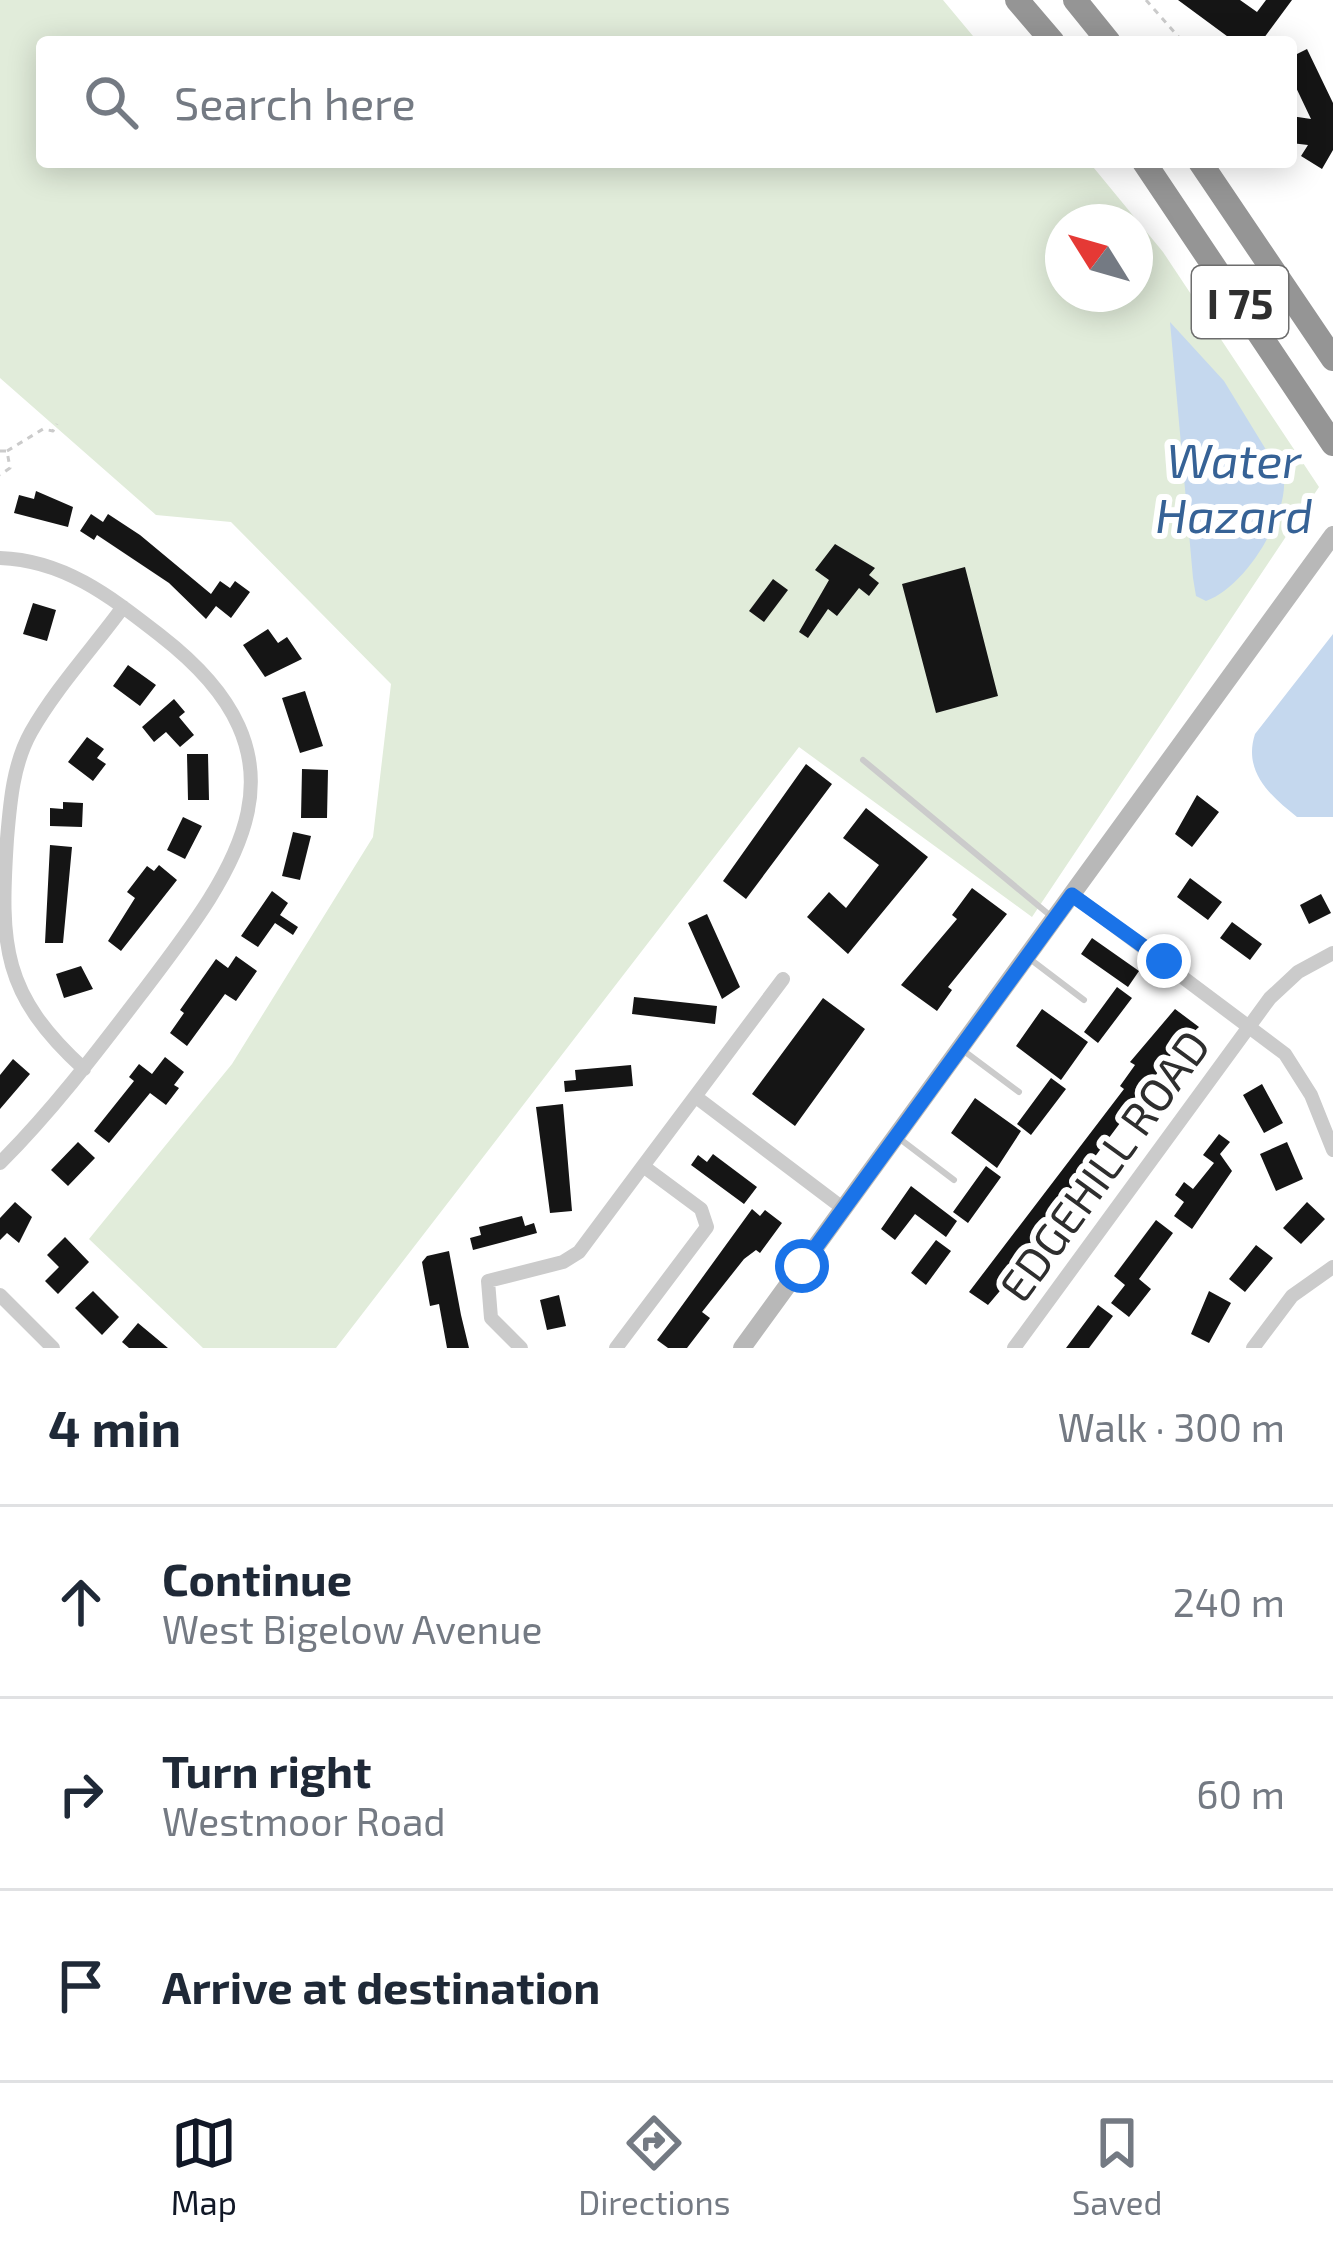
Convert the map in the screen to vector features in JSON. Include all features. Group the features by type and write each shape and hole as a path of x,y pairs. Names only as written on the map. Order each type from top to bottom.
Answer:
{"highway":[{"path":"1017,0 1048,36"},
{"path":"1075,0 1104,36"},
{"name":"I 75","path":"1148,168 1333,444"},
{"name":"I 75","path":"1204,168 1333,359"}],"street":[{"path":"742,1348 1330,540"},
{"path":"0,558 71,574 123,607 197,665 222,695 245,750 248,808 241,846 219,890 84,1069 0,1163"},
{"path":"84,1069 31,1015 13,980 3,942 4,880 12,796 27,740 123,607"},
{"path":"1072,895 1286,1054 1303,1078 1333,1150"},
{"name":"EDGEHILL ROAD","path":"1014,1348 1250,1024 1298,972 1333,953"},
{"path":"521,1348 490,1318 488,1281 563,1262 579,1252 783,979"},
{"path":"696,1096 844,1209"},
{"path":"616,1348 707,1227 701,1209 644,1166"},
{"path":"1253,1348 1292,1296 1333,1267"},
{"path":"0,1295 53,1348"}],"lane":[{"path":"863,760 1055,919"},
{"path":"1028,957 1084,1000"},
{"path":"961,1049 1019,1092"},
{"path":"897,1137 954,1180"}],"path":[{"path":"1146,0 1179,36"},
{"path":"0,475 10,468 3,451 44,429 53,431 57,424"}],"green space":[{"path":"0,0 943,0 973,36 36,36 36,168 1094,168 1124,204 1045,204 1045,312 1153,312 1153,240 1319,487 1032,917 799,747 336,1348 203,1348 89,1239 232,1064 373,837 391,684 231,522 156,515 0,378"}],"water":[{"name":"Water Hazard","path":"1170,322 1224,381 1284,479 1279,513 1261,550 1235,582 1206,601 1196,596 1193,578"},
{"path":"1333,634 1333,817 1297,817 1261,781 1252,747 1255,734"}],"building":[{"path":"1178,0 1240,0 1257,12 1266,0 1292,0 1265,36 1227,36"},
{"path":"1307,49 1333,103 1333,150 1322,169 1301,156 1308,145 1297,144 1297,117 1311,119 1297,90 1297,54"},
{"path":"36,491 73,507 68,527 14,513 19,495 34,499"},
{"path":"91,514 103,522 108,514 140,535 211,594 220,581 230,588 235,581 250,592 231,618 216,606 206,619 169,583 97,535 94,540 80,531"},
{"path":"835,544 875,568 869,575 879,583 869,596 859,588 837,616 828,609 808,638 799,632 829,580 815,570"},
{"path":"965,567 998,696 936,713 902,584"},
{"path":"773,579 788,590 764,622 749,611"},
{"path":"33,603 56,610 47,641 23,634"},
{"path":"268,629 278,643 287,637 302,659 265,677 243,645"},
{"path":"128,665 156,685 140,706 113,686"},
{"path":"305,691 323,746 300,753 282,698"},
{"path":"174,699 185,712 179,717 194,735 180,747 166,732 154,742 142,727"},
{"path":"87,737 104,749 97,758 106,764 93,781 68,762"},
{"path":"187,754 208,754 209,800 188,800"},
{"path":"806,764 832,784 746,899 723,881"},
{"path":"302,769 328,770 327,818 301,818"},
{"path":"1197,795 1219,812 1192,847 1175,834"},
{"path":"63,802 83,803 82,827 50,826 50,808 63,809"},
{"path":"866,808 928,857 848,954 807,917 829,892 846,908 879,865 843,838"},
{"path":"183,817 202,826 185,859 167,850"},
{"path":"293,832 311,836 300,880 282,876"},
{"path":"50,845 72,847 63,943 45,943"},
{"path":"159,865 177,880 121,951 108,941 135,898 127,892 147,866 154,871"},
{"path":"1190,878 1222,902 1208,920 1177,897"},
{"path":"972,888 1007,914 948,987 952,990 937,1011 901,985 957,919 952,915"},
{"path":"272,891 288,903 280,915 298,927 293,935 275,923 258,947 241,936"},
{"path":"1321,894 1331,913 1309,924 1300,905"},
{"path":"707,914 740,987 722,999 688,923"},
{"path":"1232,922 1262,944 1250,960 1220,938"},
{"path":"1092,938 1139,971 1128,987 1081,954"},
{"path":"236,956 257,971 236,1001 225,994 187,1046 170,1033 184,1013 180,1010 216,959 228,968"},
{"path":"81,966 93,989 64,998 56,974"},
{"path":"1117,987 1132,998 1098,1043 1084,1032"},
{"path":"634,997 717,1006 715,1024 632,1014"},
{"path":"823,998 865,1029 795,1126 752,1094"},
{"path":"1042,1009 1088,1042 1061,1080 1016,1046"},
{"path":"1175,1009 1199,1027 1176,1048 1032,1241 1038,1246 988,1305 969,1292 1124,1089 1120,1086 1135,1065 1130,1062"},
{"path":"165,1057 184,1072 174,1085 179,1088 166,1105 150,1093 109,1143 94,1131 134,1081 129,1077 139,1064 152,1074"},
{"path":"13,1059 30,1074 0,1109 0,1075"},
{"path":"631,1065 633,1086 565,1092 564,1081 576,1080 575,1070"},
{"path":"1051,1078 1066,1089 1031,1135 1017,1124"},
{"path":"1262,1084 1283,1123 1264,1133 1243,1095"},
{"path":"975,1098 1021,1131 997,1168 951,1133"},
{"path":"563,1104 572,1211 550,1213 536,1107"},
{"path":"1219,1134 1230,1142 1220,1154 1232,1171 1192,1229 1174,1216 1184,1202 1175,1195 1184,1182 1193,1189 1214,1163 1203,1155"},
{"path":"78,1142 95,1158 68,1186 51,1170"},
{"path":"1287,1142 1303,1179 1276,1191 1260,1154"},
{"path":"713,1154 757,1187 744,1204 691,1165 698,1155 707,1162"},
{"path":"986,1166 1001,1177 968,1223 953,1212"},
{"path":"911,1186 957,1221 946,1237 915,1214 895,1240 881,1229"},
{"path":"15,1202 32,1217 19,1243 7,1233 0,1240 0,1218"},
{"path":"1307,1202 1325,1219 1301,1244 1283,1228"},
{"path":"752,1209 760,1216 765,1210 782,1223 760,1253 756,1250 744,1259 702,1312 710,1318 687,1348 668,1348 657,1340"},
{"path":"522,1216 525,1226 534,1223 537,1233 473,1250 470,1238 481,1235 479,1227"},
{"path":"1156,1220 1173,1233 1139,1279 1151,1289 1129,1317 1111,1303 1125,1285 1114,1276"},
{"path":"65,1237 89,1262 58,1294 45,1281 59,1267 47,1255"},
{"path":"936,1240 951,1251 926,1285 911,1273"},
{"path":"1256,1245 1273,1258 1245,1292 1229,1279"},
{"path":"449,1251 469,1348 447,1348 439,1304 430,1306 422,1262 427,1256"},
{"path":"93,1291 119,1317 102,1335 75,1308"},
{"path":"1209,1291 1231,1303 1209,1343 1191,1334"},
{"path":"559,1295 566,1326 547,1330 540,1300"},
{"path":"1098,1305 1113,1316 1089,1348 1066,1348"},
{"path":"138,1323 168,1348 129,1348 122,1342"}],"route":[{"path":"802,1266 1072,895 1164,961"}]}
